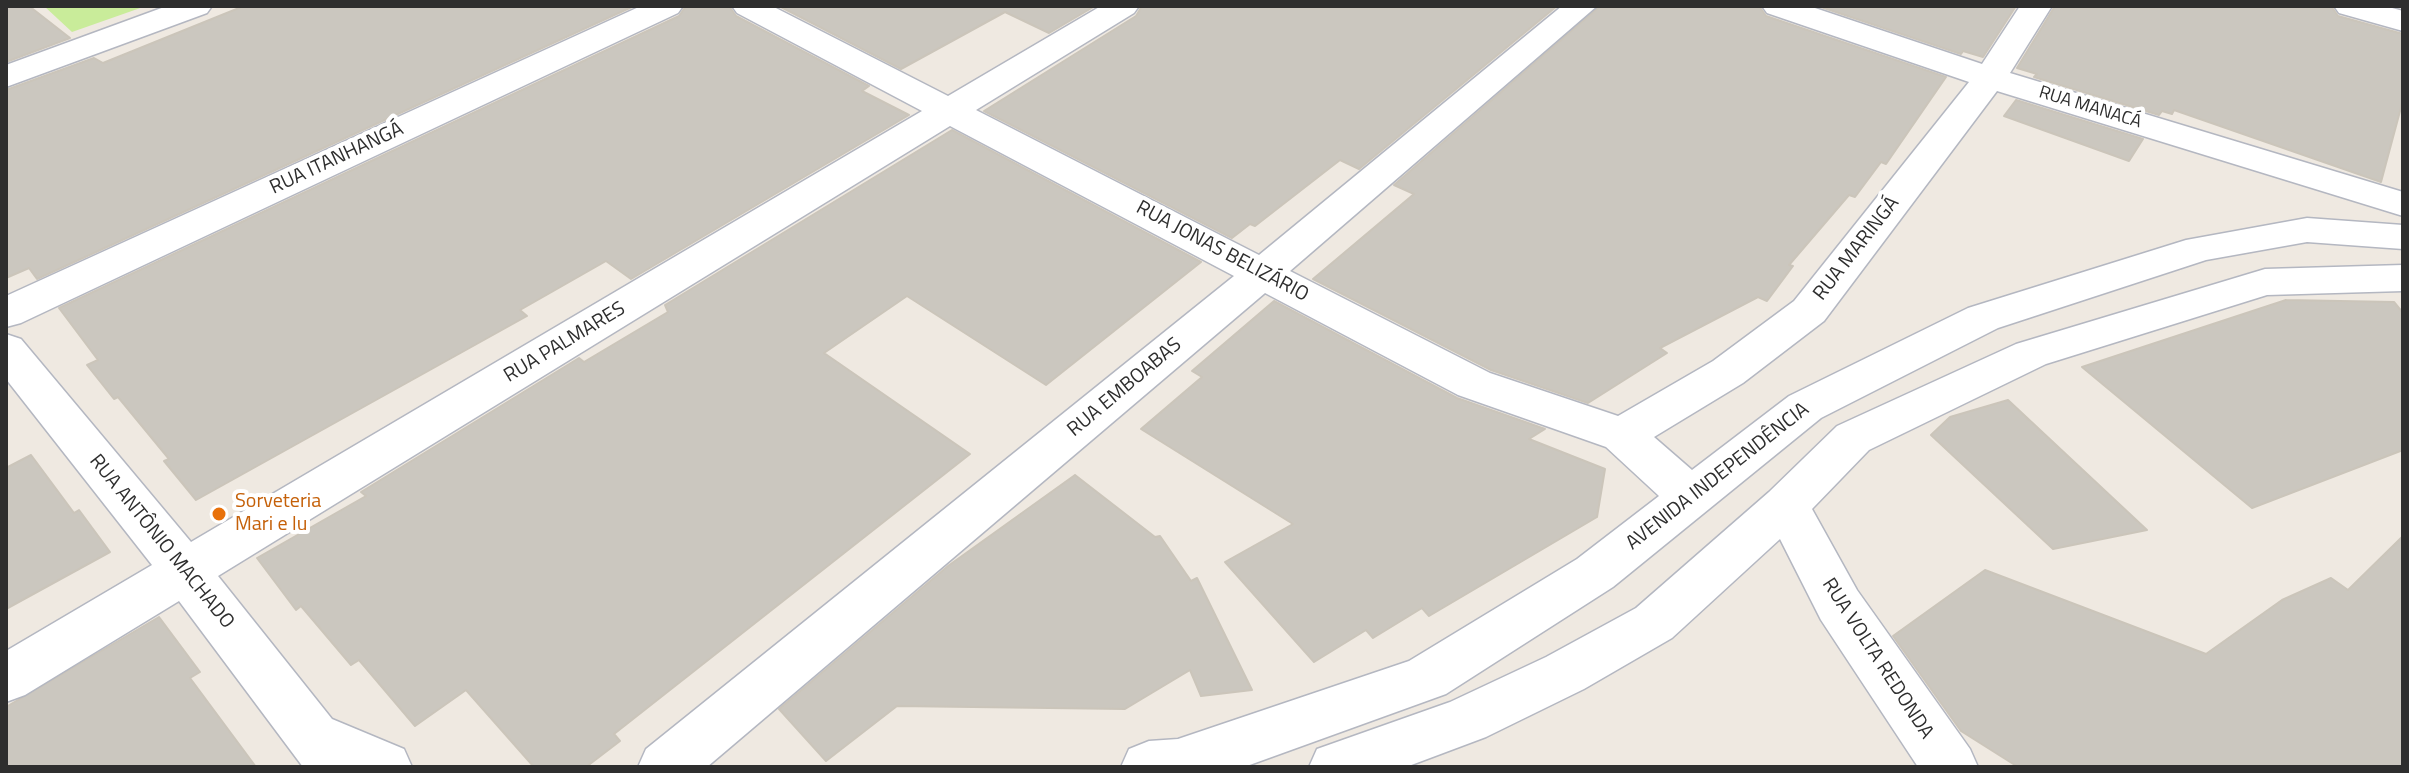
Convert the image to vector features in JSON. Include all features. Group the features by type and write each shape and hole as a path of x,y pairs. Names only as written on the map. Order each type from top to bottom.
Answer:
{"street":[{"path":"6,77 196,6"},
{"name":"RUA ITANHANGÁ","path":"6,313 667,6"},
{"name":"RUA JONAS BELIZÁRIO","path":"748,6 1474,384 1622,435 1691,497"},
{"name":"RUA PALMARES","path":"6,679 1123,6"},
{"name":"RUA EMBOABAS","path":"666,767 1581,6"},
{"name":"RUA MANACÁ","path":"1778,6 1990,78 2403,204"},
{"name":"RUA MARINGÁ","path":"1622,435 1728,372 1809,311 1990,78 2036,6"},
{"path":"2350,6 2403,21"},
{"name":"AVENIDA INDEPENDÊNCIA","path":"1149,767 1178,765 1427,678 1595,573 1805,407 1983,318 2200,249 2307,230 2403,237"},
{"path":"1337,767 1467,720 1565,673 1654,623 1786,505 1853,438 2031,354 2265,282 2403,278"},
{"name":"RUA ANTÔNIO MACHADO","path":"6,349 185,571 325,752 384,767"},
{"name":"RUA VOLTA REDONDA","path":"1786,505 1839,605 1950,767"}],"green space":[{"path":"44,6 146,6 72,32"}],"building":[{"path":"6,6 29,6 70,38 6,62"},
{"path":"244,6 634,6 37,279 29,268 6,278 6,90 94,58 103,63"},
{"path":"686,6 729,6 736,16 869,86 862,91 909,115 631,279 606,261 520,310 527,316 196,500 164,461 169,459 87,365 98,360 59,308 679,16"},
{"path":"779,6 1095,6 1049,33 1005,12 901,69"},
{"path":"1142,6 1557,6 1359,169 1340,160 1255,226 1250,224 1232,238 984,111 1136,16"},
{"path":"1600,6 1759,6 1766,16 1946,77 1886,164 1881,162 1855,197 1849,195 1789,265 1793,266 1767,301 1758,297 1660,348 1667,353 1588,403 1491,370 1313,279 1414,194 1394,185"},
{"path":"1818,6 2016,6 1983,57 1963,51 1961,54"},
{"path":"2055,6 2331,6 2338,16 2403,34 2403,100 2381,182 2174,110 2172,114 2162,111 2159,115 2034,77 2037,74 2017,68"},
{"path":"2016,100 2143,139 2129,161 2004,116"},
{"path":"952,130 1201,262 1046,385 907,296 824,353 970,454 614,734 620,741 586,767 534,767 466,690 415,726 359,660 351,665 301,606 296,610 257,558 366,496 361,492 579,358 584,362 668,312 665,305"},
{"path":"2286,300 2394,302 2403,313 2403,450 2252,508 2082,367"},
{"path":"1274,301 1457,398 1545,429 1529,439 1605,469 1597,517 1429,616 1422,608 1373,638 1366,630 1314,662 1225,562 1293,524 1141,429 1202,377 1192,371"},
{"path":"2008,400 2147,530 2053,549 1931,435 1950,417"},
{"path":"31,455 74,513 79,510 110,552 6,609 6,468"},
{"path":"1075,475 1155,537 1160,536 1191,581 1197,578 1252,690 1201,696 1190,670 1125,709 897,706 826,761 779,709 948,566"},
{"path":"2403,536 2403,767 2018,767 1961,731 1893,636 1985,570 2206,654 2282,600 2331,578 2348,590"},
{"path":"159,617 200,672 190,678 256,767 6,767 6,707"}],"place":[{"name":"Sorveteria Mari e lu","path":"219,514"}]}
